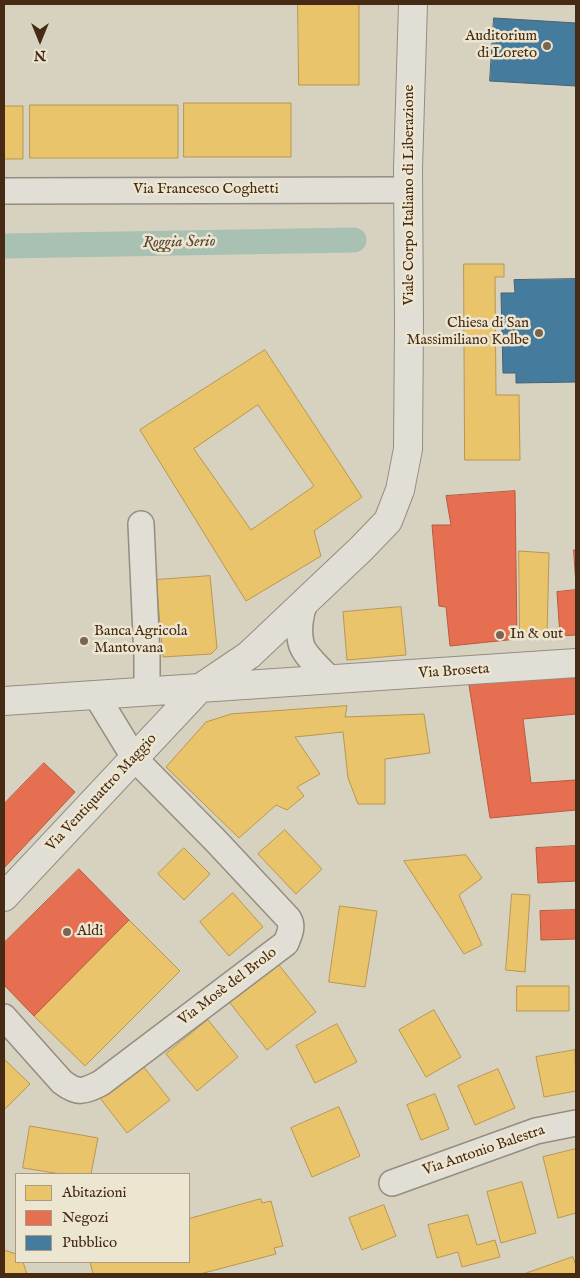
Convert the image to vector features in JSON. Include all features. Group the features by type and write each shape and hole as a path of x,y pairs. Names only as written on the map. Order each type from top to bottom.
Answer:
{"street":[{"name":"Viale Corpo Italiano di Liberazione","path":"200,688 249,656 388,521 400,490 408,450 408,190 413,4"},
{"name":"Via Francesco Coghetti","path":"4,191 408,190"},
{"path":"141,524 147,691"},
{"path":"305,603 301,614 301,644 317,666 331,680"},
{"name":"Via Broseta","path":"4,701 576,663"},
{"name":"Via Ventiquattro Maggio","path":"4,897 200,688"},
{"path":"96,695 135,759"},
{"name":"Via Mosè del Brolo","path":"4,1017 62,1082 73,1090 88,1090 101,1084 286,943 291,932 288,918 216,840 135,759"},
{"name":"Via Antonio Balestra","path":"392,1183 536,1131 576,1123"}],"building: Abitazioni":[{"path":"298,4 359,4 359,85 299,85"},
{"path":"184,103 291,103 291,157 184,157"},
{"path":"30,105 178,105 178,158 30,158"},
{"path":"4,106 23,106 23,159 4,159"},
{"path":"464,264 504,264 504,277 495,277 496,395 519,395 520,460 465,460"},
{"path":"265,350 362,497 314,531 321,556 246,601 140,430","holes":["258,405 314,486 251,530 194,449"]},
{"path":"519,551 549,553 547,636 520,638"},
{"path":"210,576 217,648 211,654 163,657 156,580"},
{"path":"401,607 406,655 347,660 343,612"},
{"path":"347,706 345,717 424,714 430,753 385,759 385,804 358,804 348,778 343,732 295,737 320,774 297,787 304,796 287,810 276,805 239,838 166,767 206,722 231,714"},
{"path":"285,830 322,869 296,894 258,854"},
{"path":"184,848 210,874 184,900 158,874"},
{"path":"466,855 482,878 459,895 482,945 464,954 404,861"},
{"path":"233,893 263,927 229,956 200,922"},
{"path":"512,894 530,895 525,972 506,970"},
{"path":"340,906 377,911 365,987 329,982"},
{"path":"129,920 180,971 85,1066 34,1016"},
{"path":"279,965 316,1012 267,1050 230,1003"},
{"path":"517,986 569,986 569,1011 517,1011"},
{"path":"434,1010 461,1057 426,1077 399,1030"},
{"path":"208,1020 238,1057 197,1091 166,1054"},
{"path":"337,1024 357,1062 315,1083 296,1046"},
{"path":"575,1050 576,1091 544,1097 536,1057"},
{"path":"4,1059 30,1084 4,1110"},
{"path":"143,1066 170,1100 127,1133 100,1098"},
{"path":"498,1069 515,1108 475,1125 458,1086"},
{"path":"435,1094 449,1129 421,1140 407,1105"},
{"path":"339,1107 360,1156 312,1177 291,1128"},
{"path":"30,1126 98,1138 91,1173 55,1173 23,1168"},
{"path":"576,1149 576,1213 558,1218 543,1157"},
{"path":"522,1182 536,1233 501,1243 487,1192"},
{"path":"261,1199 262,1203 271,1201 283,1246 274,1248 276,1254 200,1274 93,1274 90,1263 190,1263 190,1219"},
{"path":"384,1205 396,1236 362,1250 349,1218"},
{"path":"468,1215 477,1245 495,1240 500,1257 462,1267 458,1252 437,1258 428,1225"},
{"path":"4,1250 15,1254 15,1263 23,1263 27,1274 4,1274"},
{"path":"573,1257 576,1274 524,1274"}],"building: Negozi":[{"path":"515,491 517,639 450,646 446,607 439,606 432,525 451,525 446,496"},
{"path":"574,550 576,550 576,585"},
{"path":"576,590 576,635 560,636 557,592"},
{"path":"576,675 576,714 523,719 531,783 576,780 576,810 490,818 469,685"},
{"path":"44,763 75,792 4,868 4,804"},
{"path":"576,846 576,881 538,883 536,848"},
{"name":"Aldi","path":"79,869 129,920 34,1016 4,985 4,943"},
{"path":"576,910 576,939 541,940 540,911"}],"building: Pubblico":[{"path":"494,18 576,23 576,86 490,81"},
{"name":"Chiesa di San Massimiliano Kolbe","path":"576,279 576,382 516,383 516,373 503,373 501,293 515,293 514,280"}],"waterway":[{"name":"Roggia Serio","path":"4,246 354,240"}],"place":[{"name":"Auditorium di Loreto","path":"547,46"},
{"name":"Chiesa di San Massimiliano Kolbe","path":"539,333"},
{"name":"In & out","path":"500,635"},
{"name":"Banca Agricola Mantovana","path":"84,641"},
{"name":"Aldi","path":"67,932"}]}
